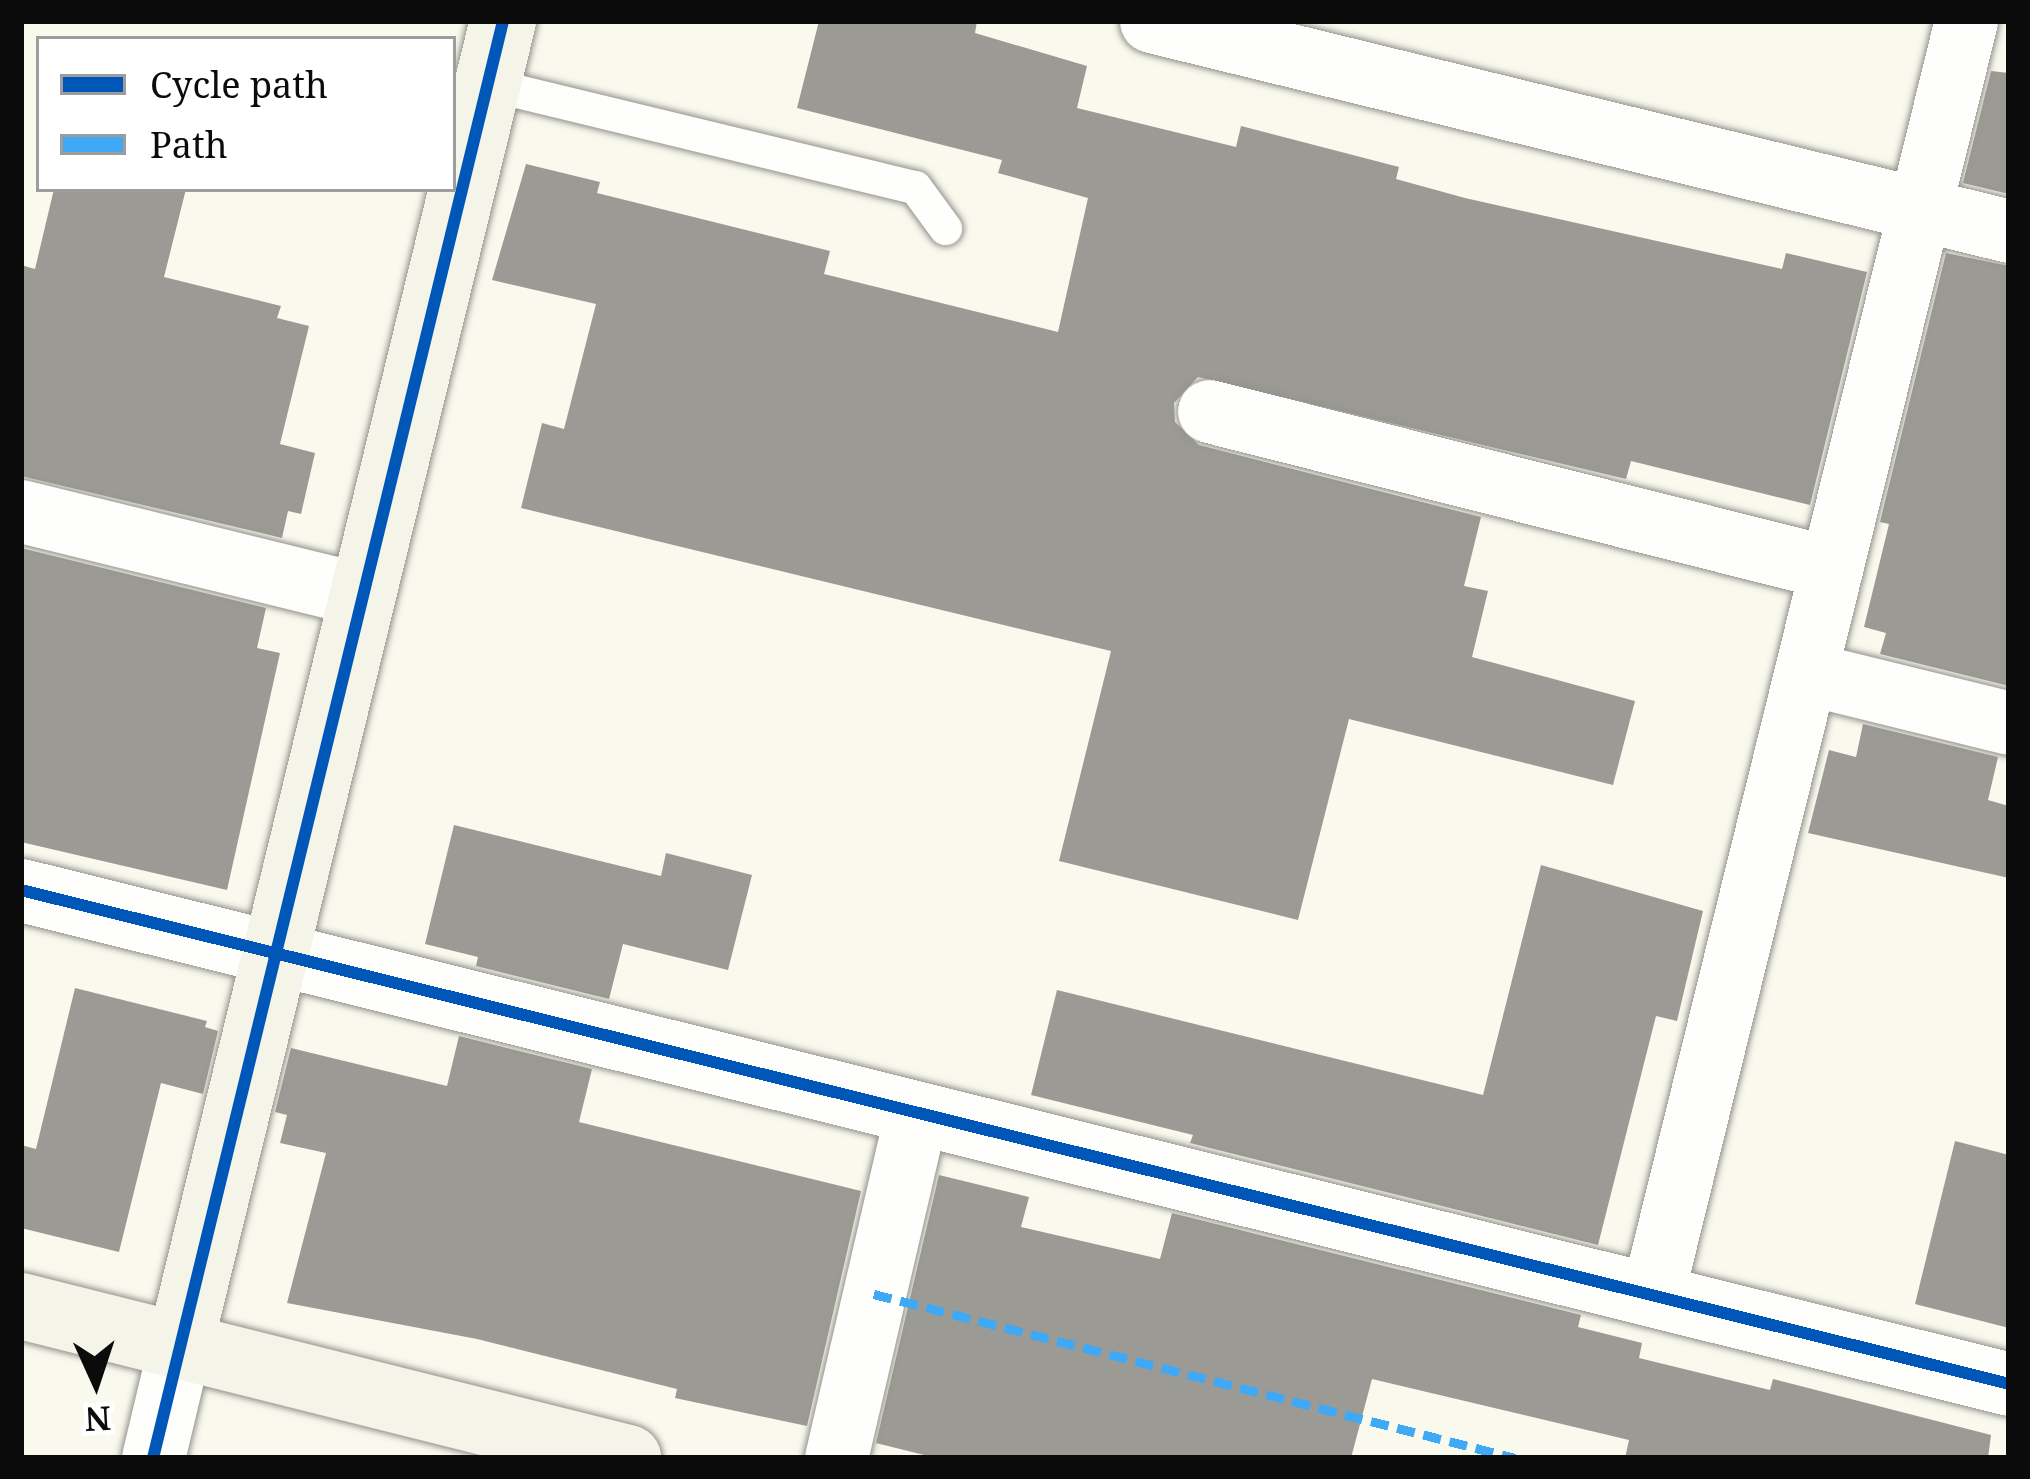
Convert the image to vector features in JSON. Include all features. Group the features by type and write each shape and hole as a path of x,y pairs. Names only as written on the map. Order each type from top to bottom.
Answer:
{"street":[{"path":"153,1458 503,21"},
{"path":"1151,21 2009,231"},
{"path":"1653,1292 1966,21"},
{"path":"1209,411 1831,568"},
{"path":"21,511 363,595"},
{"path":"1806,673 2009,723"},
{"path":"21,890 2009,1384"},
{"path":"836,1458 916,1115"},
{"path":"21,1306 628,1458"}],"lane":[{"path":"488,84 915,187 945,228"}],"building":[{"path":"819,21 977,21 975,33 1087,66 1077,108 1236,147 1241,126 1399,167 1396,179 1465,198 1782,269 1786,253 1867,272 1810,505 1631,461 1626,479 1198,377 1174,403 1175,422 1199,445 1481,517 1464,586 1488,591 1472,657 1635,701 1613,785 1349,719 1298,920 1059,861 1111,651 521,508 542,423 564,429 596,304 492,280 526,164 600,182 597,193 830,251 824,274 1058,332 1088,198 998,173 1002,160 797,108"},
{"path":"1991,71 2009,73 2009,194 1963,183"},
{"path":"53,192 185,192 164,277 281,306 277,318 309,326 280,444 315,453 301,514 288,511 282,538 21,476 21,265 35,269"},
{"path":"1946,253 2009,266 2009,686 1880,654 1886,633 1864,627 1889,524 1880,522"},
{"path":"21,548 266,608 257,648 280,653 227,890 21,842"},
{"path":"1863,724 1998,757 1988,800 2009,806 2009,878 1808,833 1829,750 1856,757"},
{"path":"454,825 661,876 666,853 752,875 728,970 623,944 609,999 476,966 478,957 425,944"},
{"path":"1541,865 1703,911 1677,1021 1656,1016 1598,1245 1190,1143 1193,1135 1031,1095 1057,990 1483,1095"},
{"path":"75,988 207,1021 205,1027 218,1031 203,1094 161,1083 119,1252 21,1228 21,1145 36,1149"},
{"path":"459,1036 592,1069 579,1122 861,1191 807,1426 675,1398 677,1389 477,1339 287,1303 326,1153 280,1143 287,1115 275,1112 291,1048 447,1086"},
{"path":"1955,1141 2009,1155 2009,1328 1915,1304"},
{"path":"939,1175 1029,1197 1021,1227 1160,1259 1172,1213 1581,1315 1578,1327 1642,1343 1639,1358 1770,1390 1773,1379 1991,1435 1988,1458 1625,1458 1629,1440 1372,1379 1351,1458 936,1458 876,1443"}],"marked path":[{"path":"874,1294 1515,1458"}],"cycle path":[{"path":"153,1458 503,21"},
{"path":"21,890 2009,1384"}]}
